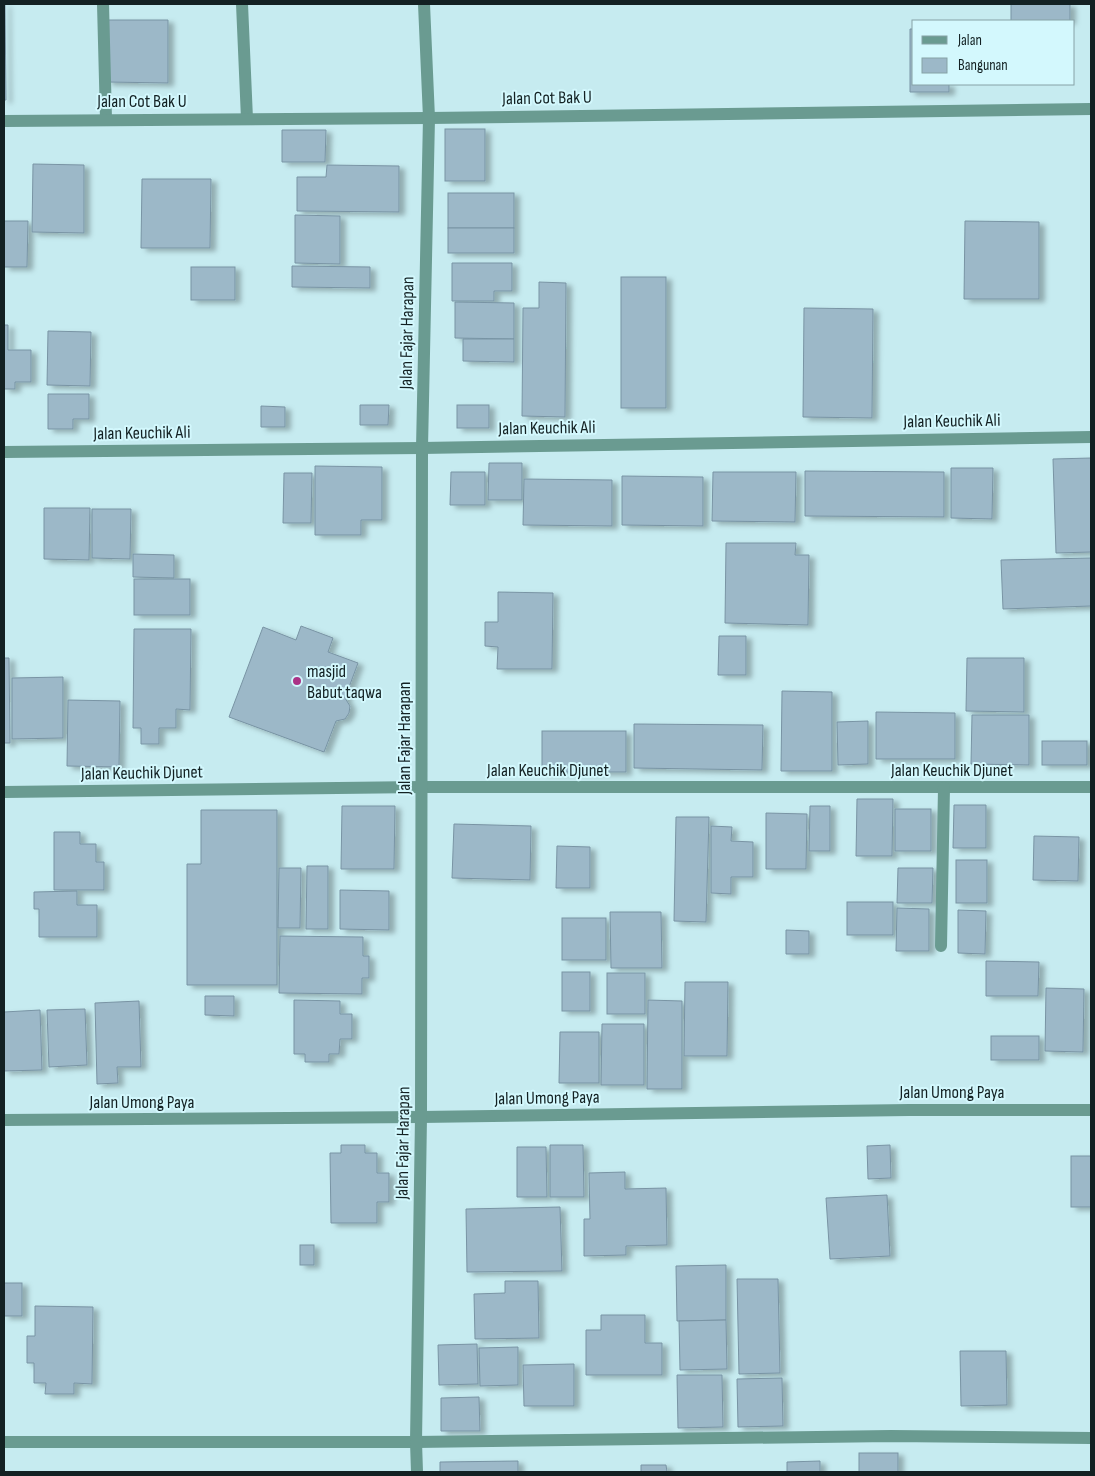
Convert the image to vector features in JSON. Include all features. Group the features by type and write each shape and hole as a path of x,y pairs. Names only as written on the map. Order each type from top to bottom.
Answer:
{"street":[{"path":"103,4 106,119"},
{"path":"242,4 247,119"},
{"name":"Jalan Fajar Harapan","path":"417,1472 421,1117 422,448 430,118 424,4"},
{"name":"Jalan Cot Bak U","path":"4,120 430,118 1091,109"},
{"name":"Jalan Keuchik Ali","path":"4,452 422,448 1091,437"},
{"name":"Jalan Keuchik Djunet","path":"4,792 422,787 1091,787"},
{"path":"941,946 944,788"},
{"name":"Jalan Umong Paya","path":"4,1120 421,1117 909,1110 1091,1110"},
{"path":"4,1442 416,1442 882,1436 1091,1438"}],"building":[{"path":"5,4 6,100 4,100"},
{"path":"1011,4 1070,4 1070,20 1011,20"},
{"path":"108,20 168,20 168,83 107,82"},
{"path":"910,29 912,29 912,85 949,85 949,92 910,92"},
{"path":"445,129 485,129 485,181 445,181"},
{"path":"282,130 326,130 325,162 282,162"},
{"path":"33,164 84,165 84,233 32,232"},
{"path":"327,165 399,166 399,212 297,211 297,177 326,177"},
{"path":"142,179 211,179 210,248 141,248"},
{"path":"448,193 514,193 514,228 448,228"},
{"path":"295,215 340,216 340,264 295,263"},
{"path":"4,221 28,221 27,267 4,267"},
{"path":"965,221 1039,222 1039,299 964,299"},
{"path":"448,228 514,228 514,253 448,253"},
{"path":"452,263 512,263 512,291 494,291 494,301 452,301"},
{"path":"292,266 370,267 370,288 292,287"},
{"path":"191,267 235,267 235,300 191,300"},
{"path":"621,277 666,277 666,408 621,408"},
{"path":"539,282 566,283 565,417 522,416 523,308 539,308"},
{"path":"455,302 514,303 514,339 455,338"},
{"path":"804,308 873,309 872,418 803,417"},
{"path":"4,325 8,325 8,350 31,350 31,382 15,382 15,389 4,389"},
{"path":"48,331 91,332 90,386 47,385"},
{"path":"463,339 514,339 514,362 463,361"},
{"path":"48,394 89,394 89,419 73,419 73,429 48,429"},
{"path":"360,405 389,405 388,425 360,425"},
{"path":"457,405 489,405 489,428 457,428"},
{"path":"261,406 285,407 285,427 261,427"},
{"path":"1091,458 1091,552 1056,553 1053,459"},
{"path":"489,463 522,463 522,500 488,500"},
{"path":"315,466 382,467 382,520 361,520 361,535 315,535"},
{"path":"951,468 993,468 992,519 951,518"},
{"path":"805,471 944,472 944,517 805,516"},
{"path":"451,472 485,472 485,505 450,505"},
{"path":"713,472 796,472 795,522 712,521"},
{"path":"284,473 312,473 311,523 283,523"},
{"path":"622,476 703,477 703,526 622,525"},
{"path":"524,479 612,480 612,526 523,525"},
{"path":"44,508 90,508 89,560 44,559"},
{"path":"92,509 131,509 130,559 92,558"},
{"path":"726,543 796,543 795,555 809,555 808,625 725,623"},
{"path":"133,554 174,555 174,578 133,577"},
{"path":"1091,558 1091,606 1003,609 1001,560"},
{"path":"134,579 190,579 190,615 134,615"},
{"path":"498,592 553,593 552,669 497,669 498,647 485,646 485,622 498,622"},
{"name":"masjid Babut taqwa","path":"301,626 333,638 328,652 358,663 345,698 350,706 349,713 345,719 336,721 324,752 229,717 263,627 296,640"},
{"path":"134,629 191,629 190,710 176,709 176,728 159,728 159,744 141,744 141,728 133,728"},
{"path":"719,636 746,636 746,675 718,675"},
{"path":"4,658 9,658 10,743 4,743"},
{"path":"967,658 1024,658 1024,712 966,711"},
{"path":"63,677 63,738 12,739 12,678"},
{"path":"782,691 832,692 832,771 781,771"},
{"path":"68,700 120,701 119,767 67,766"},
{"path":"876,712 955,713 955,759 876,759"},
{"path":"972,715 1029,715 1029,765 971,764"},
{"path":"868,721 868,764 838,765 837,722"},
{"path":"634,724 763,725 762,770 634,768"},
{"path":"542,731 626,731 626,772 542,772"},
{"path":"1042,741 1087,741 1087,765 1042,765"},
{"path":"857,799 893,799 892,856 856,856"},
{"path":"954,805 986,805 986,848 953,848"},
{"path":"342,806 395,806 394,869 341,869"},
{"path":"810,806 830,806 830,851 809,851"},
{"path":"895,809 931,809 931,851 895,851"},
{"path":"201,810 277,810 277,985 187,985 187,864 201,864"},
{"path":"766,813 807,814 806,869 766,869"},
{"path":"676,817 709,817 706,922 674,921"},
{"path":"454,824 531,826 530,880 452,878"},
{"path":"711,826 732,827 731,841 753,842 753,877 731,877 731,894 711,893"},
{"path":"54,832 80,832 80,844 96,844 96,862 104,862 104,890 54,890"},
{"path":"1034,836 1079,837 1078,881 1033,880"},
{"path":"557,846 590,847 590,888 556,888"},
{"path":"956,860 987,860 987,903 956,903"},
{"path":"307,866 328,866 328,929 306,929"},
{"path":"279,868 301,868 300,928 278,928"},
{"path":"898,868 933,868 932,903 897,903"},
{"path":"340,890 389,891 389,930 340,929"},
{"path":"77,891 77,905 97,905 97,937 39,937 39,909 34,909 34,892"},
{"path":"847,902 893,902 893,935 847,935"},
{"path":"897,908 929,909 929,951 896,951"},
{"path":"958,910 986,911 985,954 958,953"},
{"path":"610,912 661,912 662,968 611,968"},
{"path":"562,918 606,918 606,960 562,960"},
{"path":"786,930 809,931 809,954 786,954"},
{"path":"280,936 363,937 363,956 369,956 369,978 362,978 362,994 279,993"},
{"path":"986,961 1039,962 1038,996 986,996"},
{"path":"562,972 590,972 590,1011 562,1011"},
{"path":"607,973 645,973 645,1014 607,1014"},
{"path":"685,982 728,982 727,1056 684,1056"},
{"path":"1046,988 1084,989 1083,1052 1045,1051"},
{"path":"205,996 234,996 234,1016 205,1015"},
{"path":"294,1000 340,1001 340,1014 352,1014 352,1039 340,1039 339,1054 329,1054 329,1062 305,1062 305,1054 294,1054"},
{"path":"648,1000 682,1001 682,1089 647,1089"},
{"path":"139,1001 141,1067 117,1067 118,1083 97,1084 95,1003"},
{"path":"85,1009 87,1065 49,1067 47,1010"},
{"path":"40,1010 42,1070 4,1071 4,1012"},
{"path":"602,1024 644,1024 644,1085 601,1085"},
{"path":"560,1032 599,1032 599,1083 559,1083"},
{"path":"991,1036 1039,1036 1039,1060 991,1060"},
{"path":"341,1145 365,1145 365,1153 377,1153 377,1173 389,1173 389,1202 377,1202 377,1223 331,1223 330,1153 341,1153"},
{"path":"550,1145 583,1145 584,1197 550,1197"},
{"path":"890,1145 891,1178 868,1179 867,1146"},
{"path":"517,1147 546,1147 547,1197 517,1197"},
{"path":"1071,1156 1091,1156 1091,1207 1071,1207"},
{"path":"625,1172 625,1189 666,1188 667,1245 626,1246 626,1255 584,1256 584,1219 590,1219 589,1173"},
{"path":"887,1195 890,1256 830,1259 826,1198"},
{"path":"560,1207 562,1271 467,1272 466,1209"},
{"path":"300,1245 314,1245 314,1265 300,1265"},
{"path":"726,1265 726,1320 677,1321 676,1266"},
{"path":"737,1279 778,1279 780,1373 739,1374"},
{"path":"505,1281 538,1281 539,1338 475,1339 474,1294 505,1293"},
{"path":"4,1283 22,1283 22,1316 4,1316"},
{"path":"35,1306 93,1307 92,1384 74,1383 74,1394 45,1394 46,1383 34,1383 34,1363 27,1363 27,1336 35,1336"},
{"path":"601,1315 645,1315 645,1343 662,1343 662,1375 586,1375 586,1330 601,1330"},
{"path":"726,1320 727,1369 680,1370 679,1321"},
{"path":"477,1344 478,1384 439,1385 438,1345"},
{"path":"518,1347 518,1385 480,1386 479,1348"},
{"path":"960,1351 1006,1351 1007,1405 961,1406"},
{"path":"574,1364 574,1406 524,1406 523,1365"},
{"path":"677,1375 722,1375 723,1427 678,1428"},
{"path":"782,1378 783,1426 738,1427 737,1379"},
{"path":"479,1397 480,1431 441,1431 441,1398"},
{"path":"859,1453 898,1453 898,1472 859,1472"},
{"path":"518,1461 518,1472 440,1472 440,1462"},
{"path":"820,1461 820,1472 787,1472 787,1462"},
{"path":"641,1465 666,1465 667,1472 641,1472"}],"place":[{"name":"masjid Babut taqwa","path":"297,681"}]}
